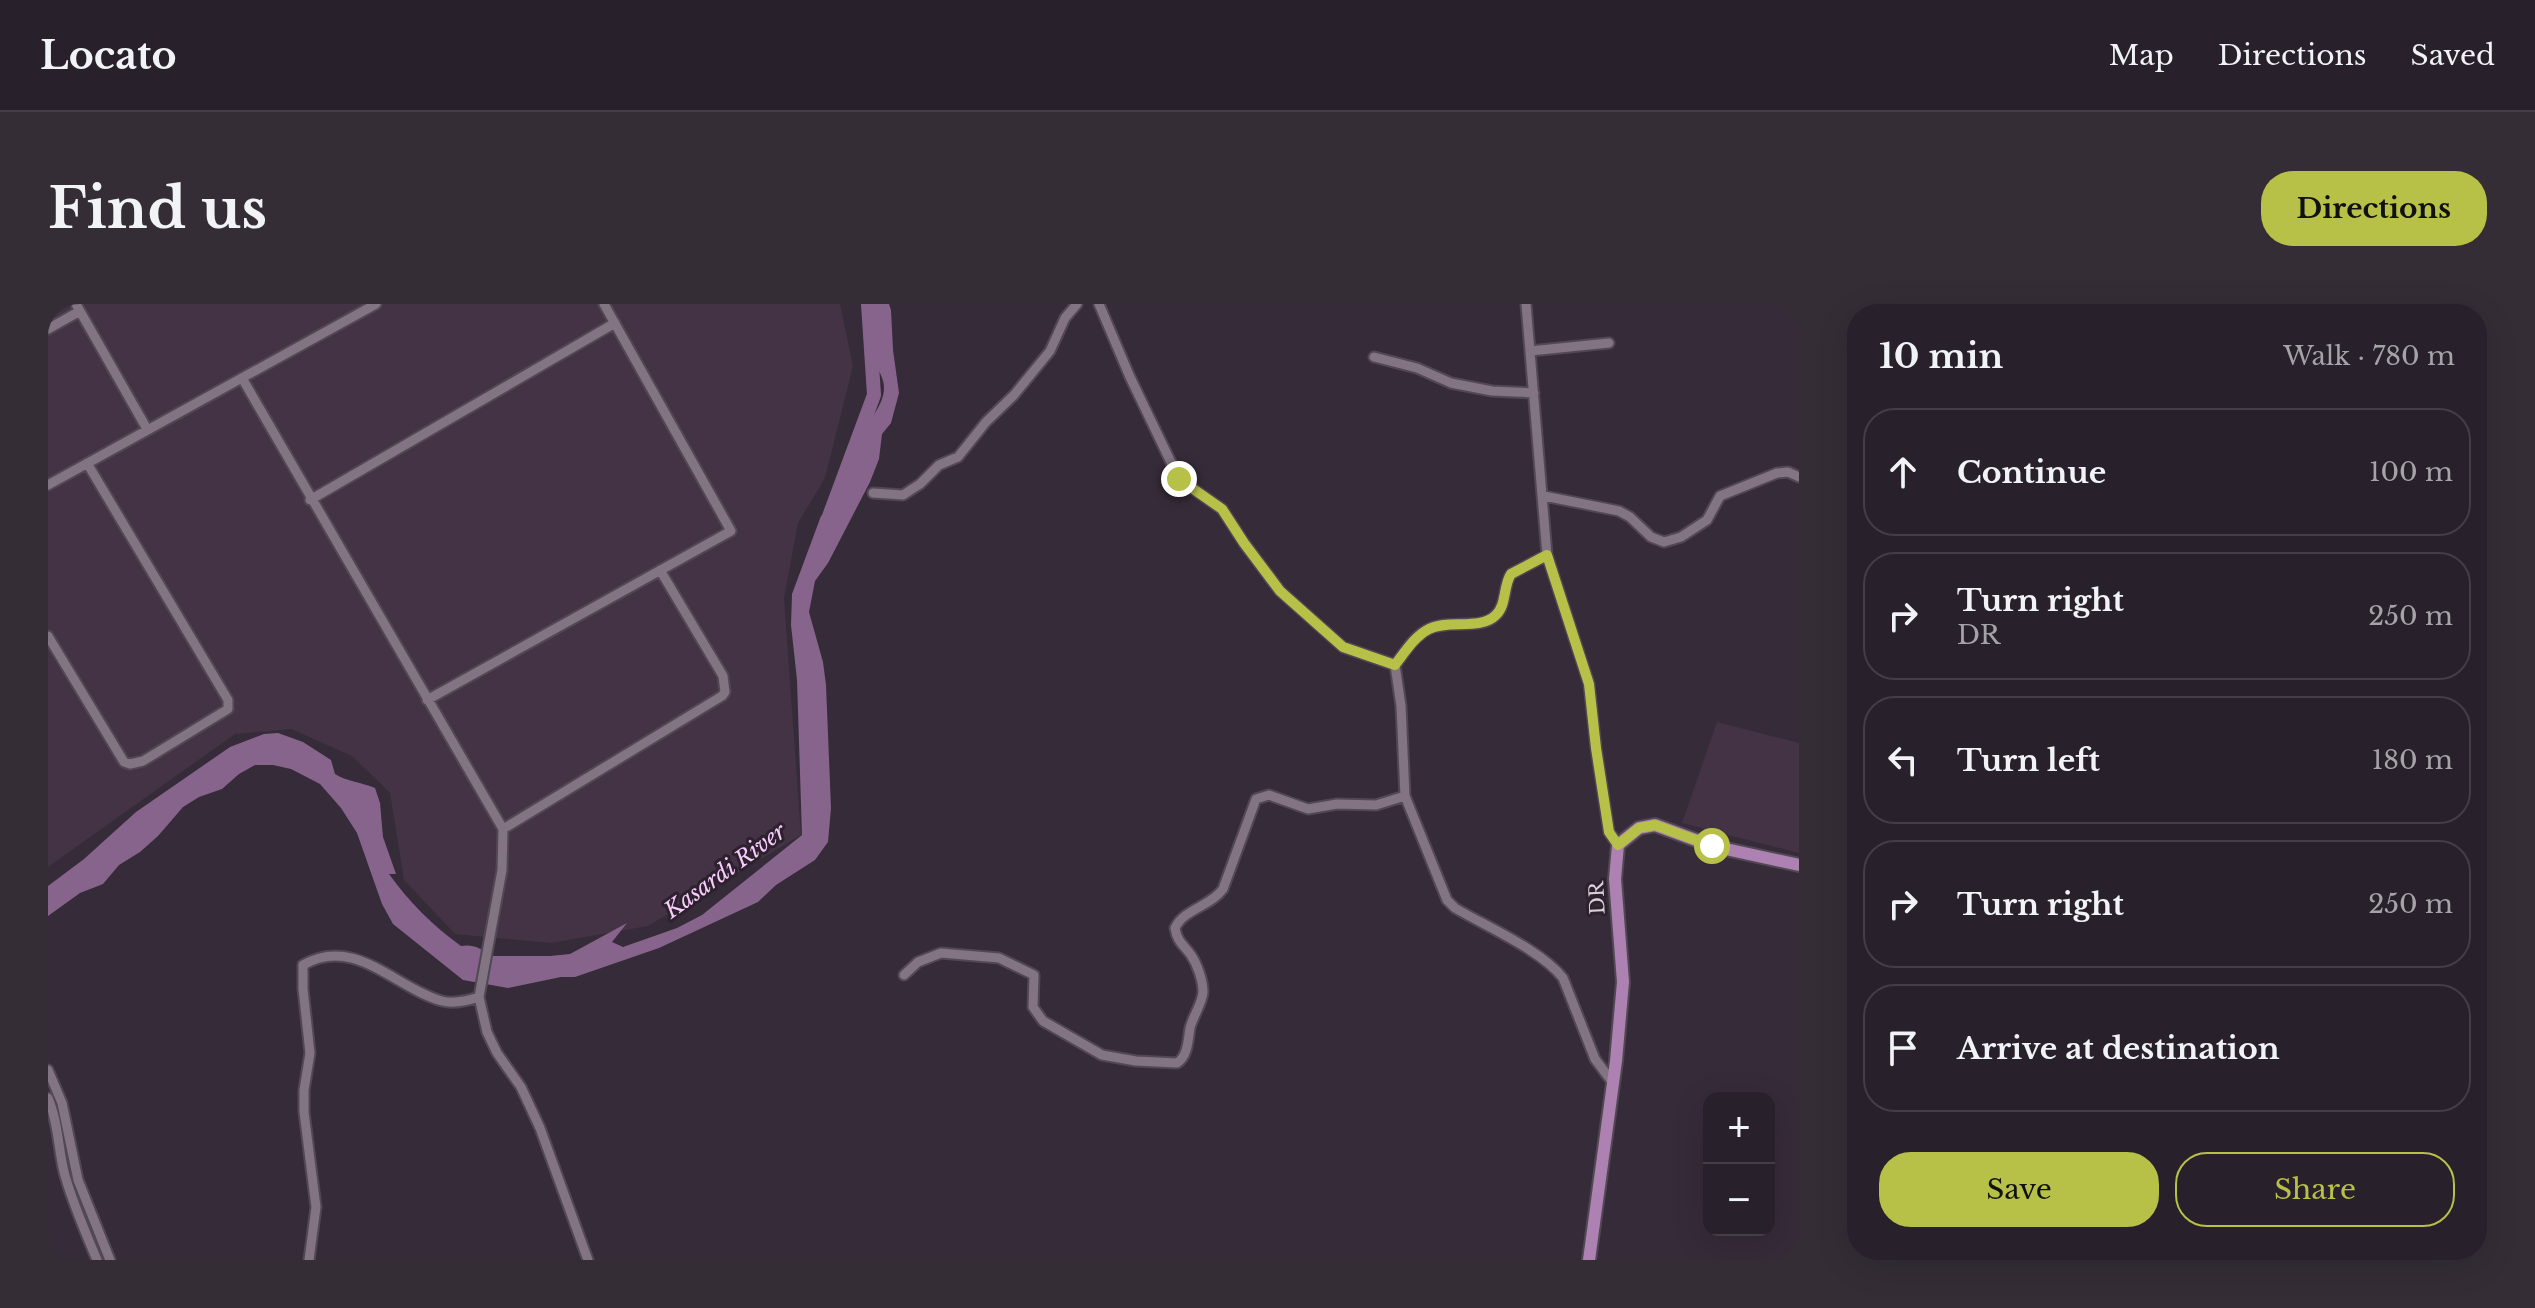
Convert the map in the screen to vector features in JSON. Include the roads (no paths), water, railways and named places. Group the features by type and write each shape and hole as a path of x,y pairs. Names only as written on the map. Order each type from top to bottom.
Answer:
{"main road":[{"path":"1618,845 1639,828 1655,825 1712,846 1799,865"},
{"name":"DR","path":"1589,1260 1623,982 1615,879 1618,845"}],"street":[{"path":"48,485 376,304"},
{"path":"427,700 731,531 604,304"},
{"path":"873,493 903,495 920,484 939,465 958,457 1050,351 1065,318 1077,304"},
{"path":"1099,304 1179,479 1222,509 1280,591 1343,647 1395,665"},
{"name":"DR","path":"1526,304 1547,555 1589,684 1609,832 1618,845"},
{"path":"48,329 78,308 147,429"},
{"path":"310,500 615,323"},
{"path":"1530,351 1609,343"},
{"path":"1374,357 1417,368 1451,383 1492,391 1534,393"},
{"path":"242,378 503,829 502,870 480,992 487,1032 497,1053 521,1087 540,1128 584,1258"},
{"path":"48,636 124,762 143,761 228,709 228,700 87,463"},
{"path":"1544,496 1619,511 1651,537 1664,542 1681,537 1707,520 1720,496 1777,473 1788,472 1799,477"},
{"path":"1547,555 1511,574 1495,616 1486,621 1427,630 1413,641 1395,665 1401,706 1405,796 1447,900 1455,908 1542,958 1555,969 1563,978 1595,1059 1613,1083"},
{"path":"503,829 725,692 723,676 660,570"},
{"path":"904,975 918,962 941,953 999,958 1034,975 1033,1007 1043,1021 1102,1055 1177,1063 1185,1055 1192,1018 1203,990 1193,958 1180,945 1175,928 1178,921 1217,897 1223,889 1256,799 1269,795 1308,809 1337,804 1376,805 1405,796"},
{"path":"309,1260 316,1207 304,1112 310,1053 303,965 321,956 336,956 383,970 413,990 444,1002 455,1002 480,992"},
{"path":"48,1070 62,1103 78,1180 110,1260"},
{"path":"48,1098 55,1114 65,1175 97,1260"}],"waterway":[{"name":"Kasardi River","path":"825,527 874,395 868,304"}]}
